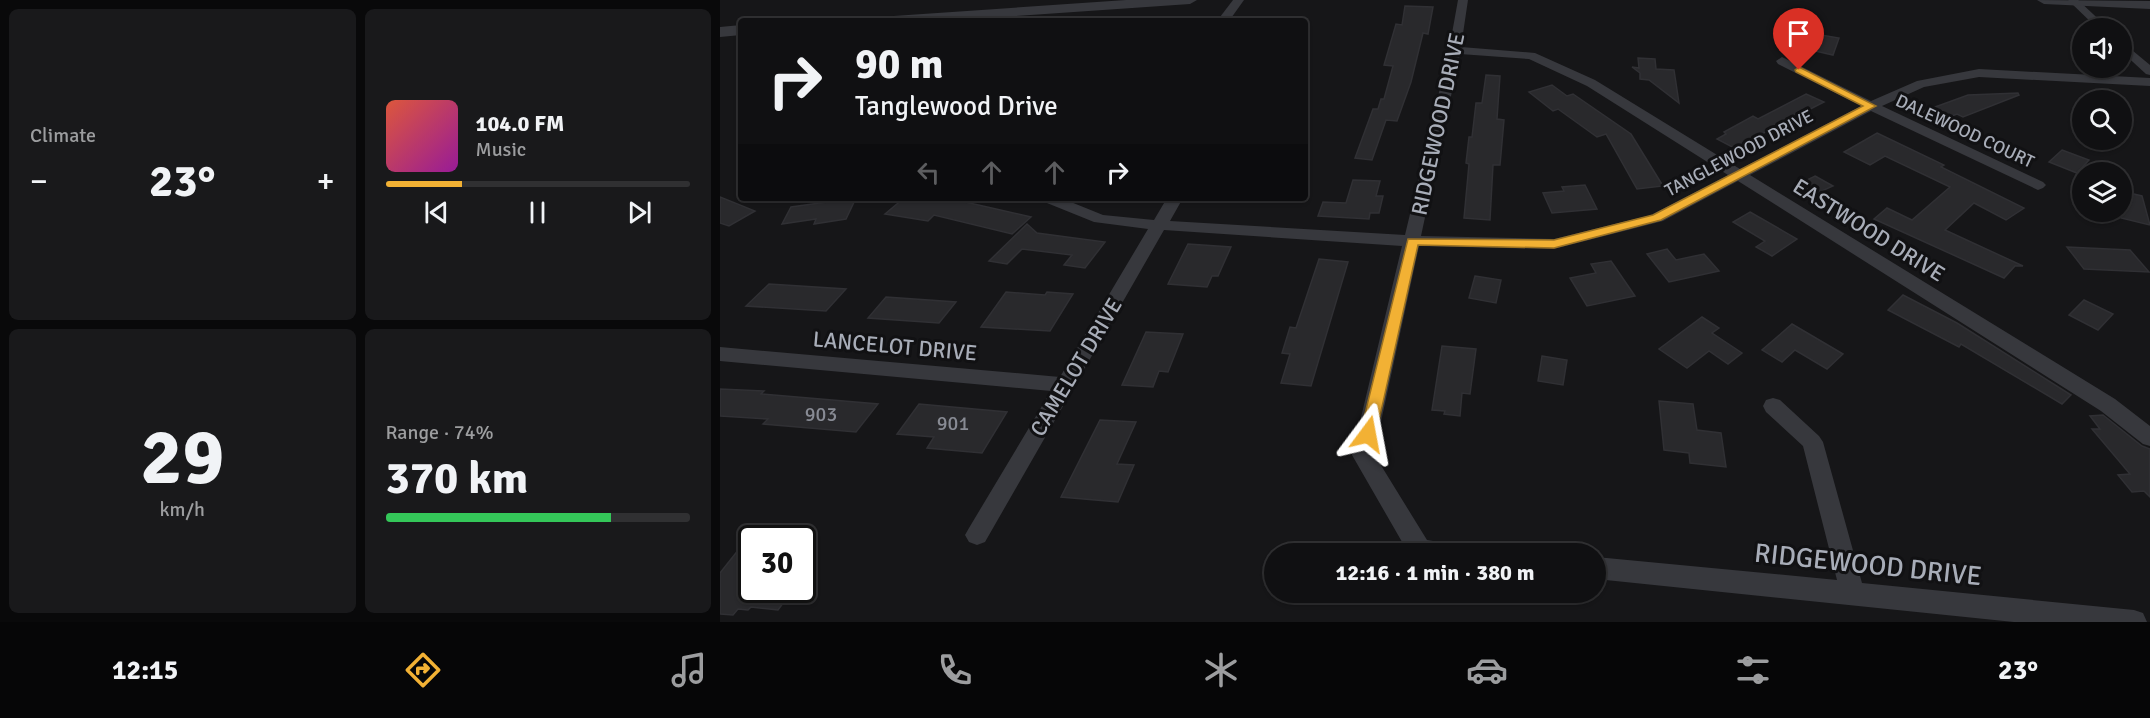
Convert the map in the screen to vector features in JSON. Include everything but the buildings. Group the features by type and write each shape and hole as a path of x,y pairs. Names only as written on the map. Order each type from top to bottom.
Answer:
{"street":[{"path":"923,18 1190,0"},
{"path":"1226,18 1239,0"},
{"name":"RIDGEWOOD DRIVE","path":"1416,543 1363,455 1455,50 1463,0"},
{"path":"2044,0 2150,5"},
{"path":"2073,1 2092,18"},
{"path":"720,32 738,30"},
{"name":"EASTWOOD DRIVE","path":"1455,50 1531,56 1591,82 2108,405 2150,438"},
{"path":"2132,55 2150,71"},
{"name":"DALEWOOD COURT","path":"1782,61 1870,106 2038,185"},
{"name":"TANGLEWOOD DRIVE","path":"1055,201 1100,219 1160,225 1412,241 1554,244 1657,218 1870,106 1921,84 1979,73 2150,82"},
{"name":"CAMELOT DRIVE","path":"976,535 1173,201"},
{"name":"LANCELOT DRIVE","path":"720,354 1065,385"},
{"path":"1773,406 1812,442 1852,593"},
{"name":"RIDGEWOOD DRIVE","path":"1606,569 2134,622"}],"route":[{"path":"1368,434 1412,241 1554,244 1657,218 1870,106 1799,70"}]}
